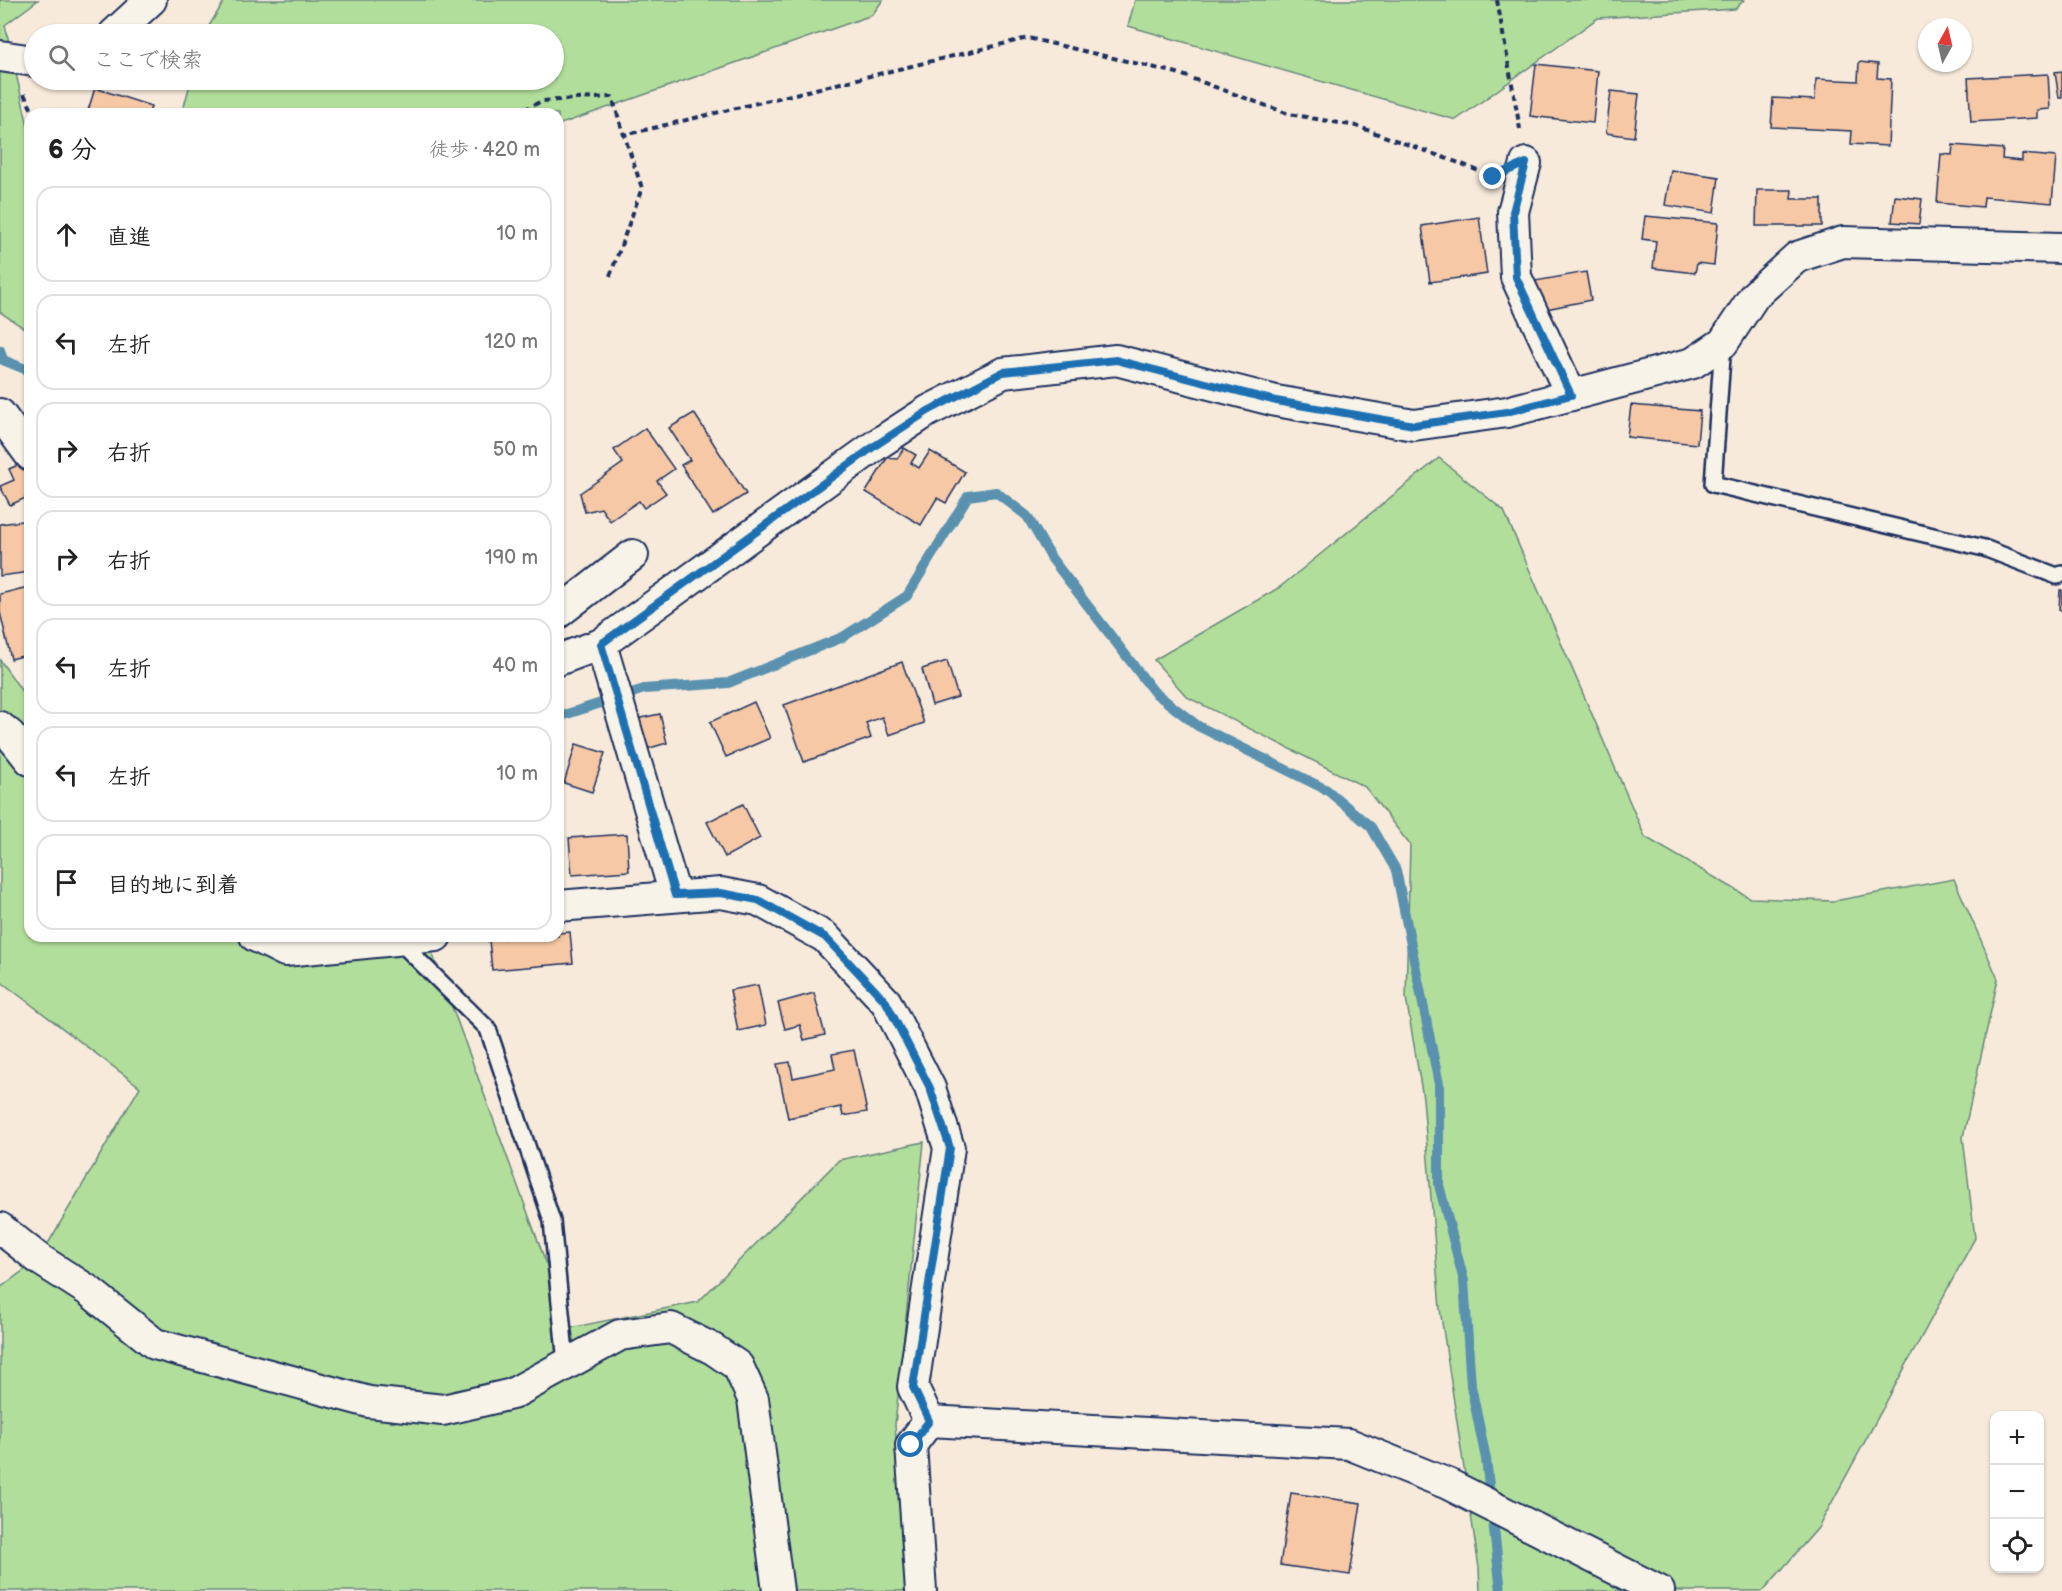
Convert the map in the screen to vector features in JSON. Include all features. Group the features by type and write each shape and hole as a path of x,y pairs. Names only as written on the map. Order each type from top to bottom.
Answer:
{"street":[{"path":"125,24 151,0"},
{"path":"0,56 24,60"},
{"path":"1526,163 1513,212 1516,277 1571,395"},
{"path":"564,660 604,657 876,445 928,411 1003,372 1116,360 1276,401 1414,425 1507,412 1693,363 1723,343 1754,296 1797,257 1843,242 2062,248"},
{"path":"0,414 24,447"},
{"path":"564,608 633,555"},
{"path":"604,657 675,895"},
{"path":"0,727 24,752"},
{"path":"564,905 721,893 758,900 825,937 886,1002 930,1088 950,1148 913,1387 929,1421"},
{"path":"267,942 285,951 377,942"},
{"path":"0,1228 39,1259 89,1292 154,1344 369,1402 443,1410 512,1394 620,1335 671,1328 713,1349 738,1366 753,1398 778,1591"},
{"path":"929,1421 1349,1444 1448,1484 1659,1591"},
{"path":"921,1591 911,1445 929,1421"}],"lane":[{"path":"1723,343 1713,484 1984,548 2057,576 2062,574"},
{"path":"400,942 488,1029 552,1221 566,1364"}],"path":[{"path":"624,135 1028,38 1177,73 1289,114 1356,126 1493,177 1526,163 1497,0"},
{"path":"527,108 542,101 612,97 642,188 610,276"}],"green space":[{"path":"0,0 38,0 5,25 24,109 24,328 0,312"},
{"path":"225,0 883,0 872,15 564,123 564,108 184,108 188,90 564,90 564,24 210,24"},
{"path":"1135,0 1744,0 1735,9 1598,18 1456,120 1128,26"},
{"path":"1439,458 1504,511 1645,837 1750,898 1834,901 1954,879 1998,979 1963,1137 1975,1238 1818,1528 1763,1591 1480,1591 1479,1568 1440,1309 1423,1098 1406,998 1410,845 1365,787 1187,697 1154,660 1280,587"},
{"path":"0,660 24,694 24,942 428,942 570,1328 698,1302 839,1160 924,1142 895,1425 908,1591 0,1591 0,1288 39,1259 140,1087 0,981"}],"building":[{"path":"1859,62 1878,64 1877,78 1891,79 1888,146 1851,144 1852,131 1771,127 1773,98 1815,100 1816,79 1858,81"},
{"path":"1536,64 1598,71 1593,123 1530,116"},
{"path":"2062,71 2062,98 2059,98 2055,72"},
{"path":"2048,74 2050,109 2037,110 2037,118 1971,122 1968,78"},
{"path":"94,90 101,90 151,106 150,108 89,108"},
{"path":"1611,91 1639,94 1634,137 1606,133"},
{"path":"1953,145 2003,149 2002,159 2022,161 2022,154 2056,157 2052,203 1984,197 1983,207 1937,203 1941,154 1952,155"},
{"path":"1671,170 1719,177 1714,213 1665,205"},
{"path":"1757,190 1792,190 1791,199 1822,199 1822,226 1756,226"},
{"path":"1895,196 1922,199 1919,224 1892,222"},
{"path":"1645,216 1718,223 1714,265 1697,263 1695,273 1653,268 1656,241 1642,239"},
{"path":"1479,217 1487,274 1430,282 1422,226"},
{"path":"1586,272 1591,300 1541,310 1535,281"},
{"path":"1631,405 1700,411 1697,444 1627,437"},
{"path":"694,413 746,494 713,515 681,465 690,460 669,428"},
{"path":"645,428 674,469 657,481 666,493 644,508 639,501 610,521 601,508 585,512 580,493 623,463 614,450"},
{"path":"904,448 916,455 911,463 919,468 930,451 965,472 946,503 937,498 921,525 866,492 887,458 897,459"},
{"path":"24,462 24,499 10,505 0,486 14,480 9,469"},
{"path":"24,521 24,573 0,576 0,524"},
{"path":"24,588 24,656 11,659 0,612 0,594"},
{"path":"2060,590 2062,590 2062,610 2059,610"},
{"path":"947,661 958,697 932,705 922,669"},
{"path":"902,662 924,723 889,735 882,717 866,723 871,738 804,762 784,705"},
{"path":"754,702 770,738 726,757 710,722"},
{"path":"660,714 667,743 643,750 636,719"},
{"path":"576,744 605,753 592,792 564,783"},
{"path":"743,804 760,838 725,857 707,822"},
{"path":"627,834 629,871 572,875 569,838"},
{"path":"564,932 570,932 573,963 492,970 489,942 564,942"},
{"path":"758,985 766,1025 738,1031 730,990"},
{"path":"814,993 825,1035 804,1040 800,1025 785,1029 778,1003"},
{"path":"854,1050 867,1112 843,1116 841,1107 788,1118 777,1064 790,1062 793,1078 835,1069 832,1054"},
{"path":"1291,1493 1361,1503 1350,1575 1280,1565"}],"waterway":[{"path":"0,350 3,360 24,369"},
{"path":"564,715 644,689 728,683 843,637 907,596 968,496 996,492 1027,516 1052,559 1154,692 1198,726 1327,790 1371,827 1396,870 1439,1084 1439,1185 1464,1281 1471,1386 1486,1459 1501,1591"}],"route":[{"path":"911,1445 929,1421 913,1387 950,1148 930,1088 886,1002 825,937 758,900 721,893 675,895 601,644 876,445 928,411 1003,372 1116,360 1276,401 1414,425 1507,412 1571,395 1516,277 1513,212 1526,163 1493,177"}]}
